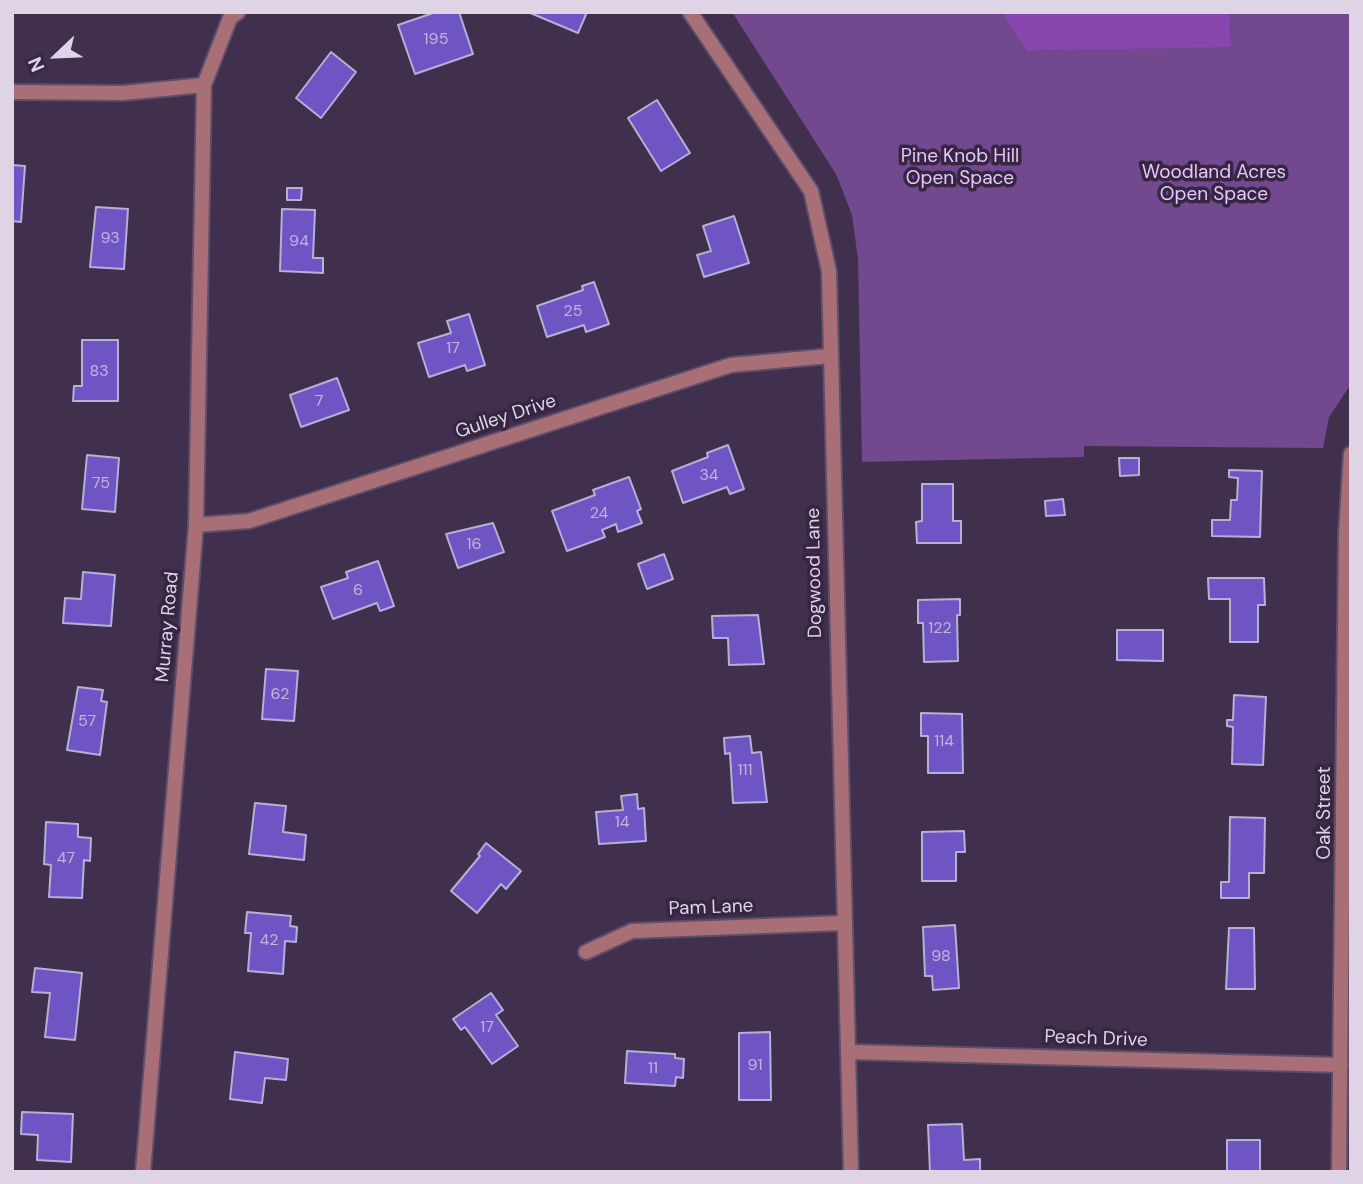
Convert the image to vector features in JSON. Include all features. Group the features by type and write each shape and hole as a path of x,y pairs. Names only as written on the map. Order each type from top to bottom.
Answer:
{"street":[{"path":"12,92 122,93 204,85 230,18 238,12"},
{"name":"Dogwood Lane","path":"690,12 811,191 829,271 842,923 850,1052 851,1172"},
{"name":"Murray Road","path":"143,1172 195,525 204,85"},
{"name":"Gulley Drive","path":"195,525 249,521 731,365 830,356"},
{"name":"Oak Street","path":"1339,1172 1348,860 1346,533 1351,454"},
{"name":"Pam Lane","path":"586,952 632,931 842,923"},
{"name":"Peach Drive","path":"850,1052 1340,1065"}],"green space":[{"path":"732,12 1002,12 1026,51 1231,46 1230,12 1351,12 1351,384 1329,417 1323,448 1084,446 1084,457 862,462 858,259 852,215 836,174"}],"shaded area":[{"path":"1002,12 1230,12 1231,47 1026,51"}],"building":[{"path":"436,12 459,12 473,54 415,74 398,25"},
{"path":"528,12 587,12 578,33"},
{"path":"331,52 356,72 321,118 296,98"},
{"path":"657,100 690,153 661,171 628,118"},
{"path":"12,165 25,166 21,222 12,221"},
{"path":"287,188 302,188 301,200 287,200"},
{"path":"96,207 128,209 124,269 90,267"},
{"path":"282,209 315,210 313,258 323,258 323,273 280,271"},
{"path":"734,216 749,263 704,277 697,255 711,251 703,226"},
{"path":"594,282 609,324 586,332 584,325 547,337 537,306 583,290 582,286"},
{"path":"469,314 485,365 467,371 465,365 429,377 418,343 451,333 447,321"},
{"path":"82,340 118,340 118,401 73,401 74,386 82,386"},
{"path":"337,378 349,410 301,427 290,395"},
{"path":"728,445 744,489 730,494 727,487 683,503 672,471 708,457 707,453"},
{"path":"87,455 119,458 115,512 82,509"},
{"path":"1119,458 1139,458 1139,475 1120,476"},
{"path":"1229,470 1262,471 1260,537 1212,536 1212,520 1230,520 1231,500 1237,500 1238,478 1229,477"},
{"path":"629,477 641,509 637,511 642,523 618,532 616,524 602,530 605,537 567,551 552,511 595,495 593,490"},
{"path":"922,484 953,484 953,521 961,521 961,543 917,543 916,522 922,521"},
{"path":"1063,499 1065,515 1046,516 1045,501"},
{"path":"493,523 504,552 458,568 446,534"},
{"path":"664,554 673,579 647,589 638,564"},
{"path":"378,561 394,606 380,611 377,603 333,619 321,587 348,578 346,572"},
{"path":"83,572 115,575 111,626 63,623 65,598 81,599"},
{"path":"1208,578 1264,578 1265,605 1258,605 1258,642 1230,642 1230,599 1209,599"},
{"path":"960,599 960,615 957,615 958,661 924,662 923,623 918,623 918,600"},
{"path":"758,615 764,664 729,665 728,638 713,638 712,616"},
{"path":"1117,630 1163,630 1163,661 1117,660"},
{"path":"266,669 298,671 294,721 262,719"},
{"path":"78,687 103,690 101,701 107,702 100,755 67,750"},
{"path":"1234,695 1266,697 1263,765 1232,764 1233,727 1227,726 1227,720 1233,720"},
{"path":"921,713 962,714 963,773 928,773 928,736 921,736"},
{"path":"750,736 752,753 761,752 767,802 733,803 730,753 725,754 724,738"},
{"path":"637,794 638,809 644,808 646,841 599,844 596,812 623,810 621,796"},
{"path":"255,803 286,806 283,832 306,835 304,860 249,854"},
{"path":"1230,817 1265,818 1264,873 1249,873 1249,898 1221,898 1221,882 1229,882"},
{"path":"46,822 78,824 78,837 91,838 90,861 84,860 82,898 49,897 51,865 44,864"},
{"path":"964,831 965,852 956,852 956,881 922,881 922,832"},
{"path":"486,843 521,871 506,889 501,884 477,913 451,891 480,856 478,854"},
{"path":"247,912 291,916 290,926 297,927 296,942 285,941 283,974 248,971 251,933 245,933"},
{"path":"955,925 959,988 933,990 932,976 925,976 923,927"},
{"path":"1229,928 1254,928 1255,989 1226,989"},
{"path":"35,968 82,973 75,1040 45,1037 50,993 32,992"},
{"path":"491,993 503,1010 496,1015 518,1046 492,1064 465,1027 461,1030 453,1019"},
{"path":"770,1032 771,1100 739,1100 739,1033"},
{"path":"627,1051 675,1054 675,1058 684,1059 683,1078 676,1077 675,1086 625,1083"},
{"path":"235,1052 288,1059 286,1080 265,1078 262,1103 230,1099"},
{"path":"22,1112 73,1114 71,1162 37,1160 38,1135 21,1134"},
{"path":"962,1124 964,1160 980,1159 980,1172 930,1172 928,1125"},
{"path":"1227,1140 1260,1140 1260,1172 1227,1172"}],"park label":[{"name":"Pine Knob Hill Open Space","path":"960,168"},
{"name":"Woodland Acres Open Space","path":"1214,184"}]}
